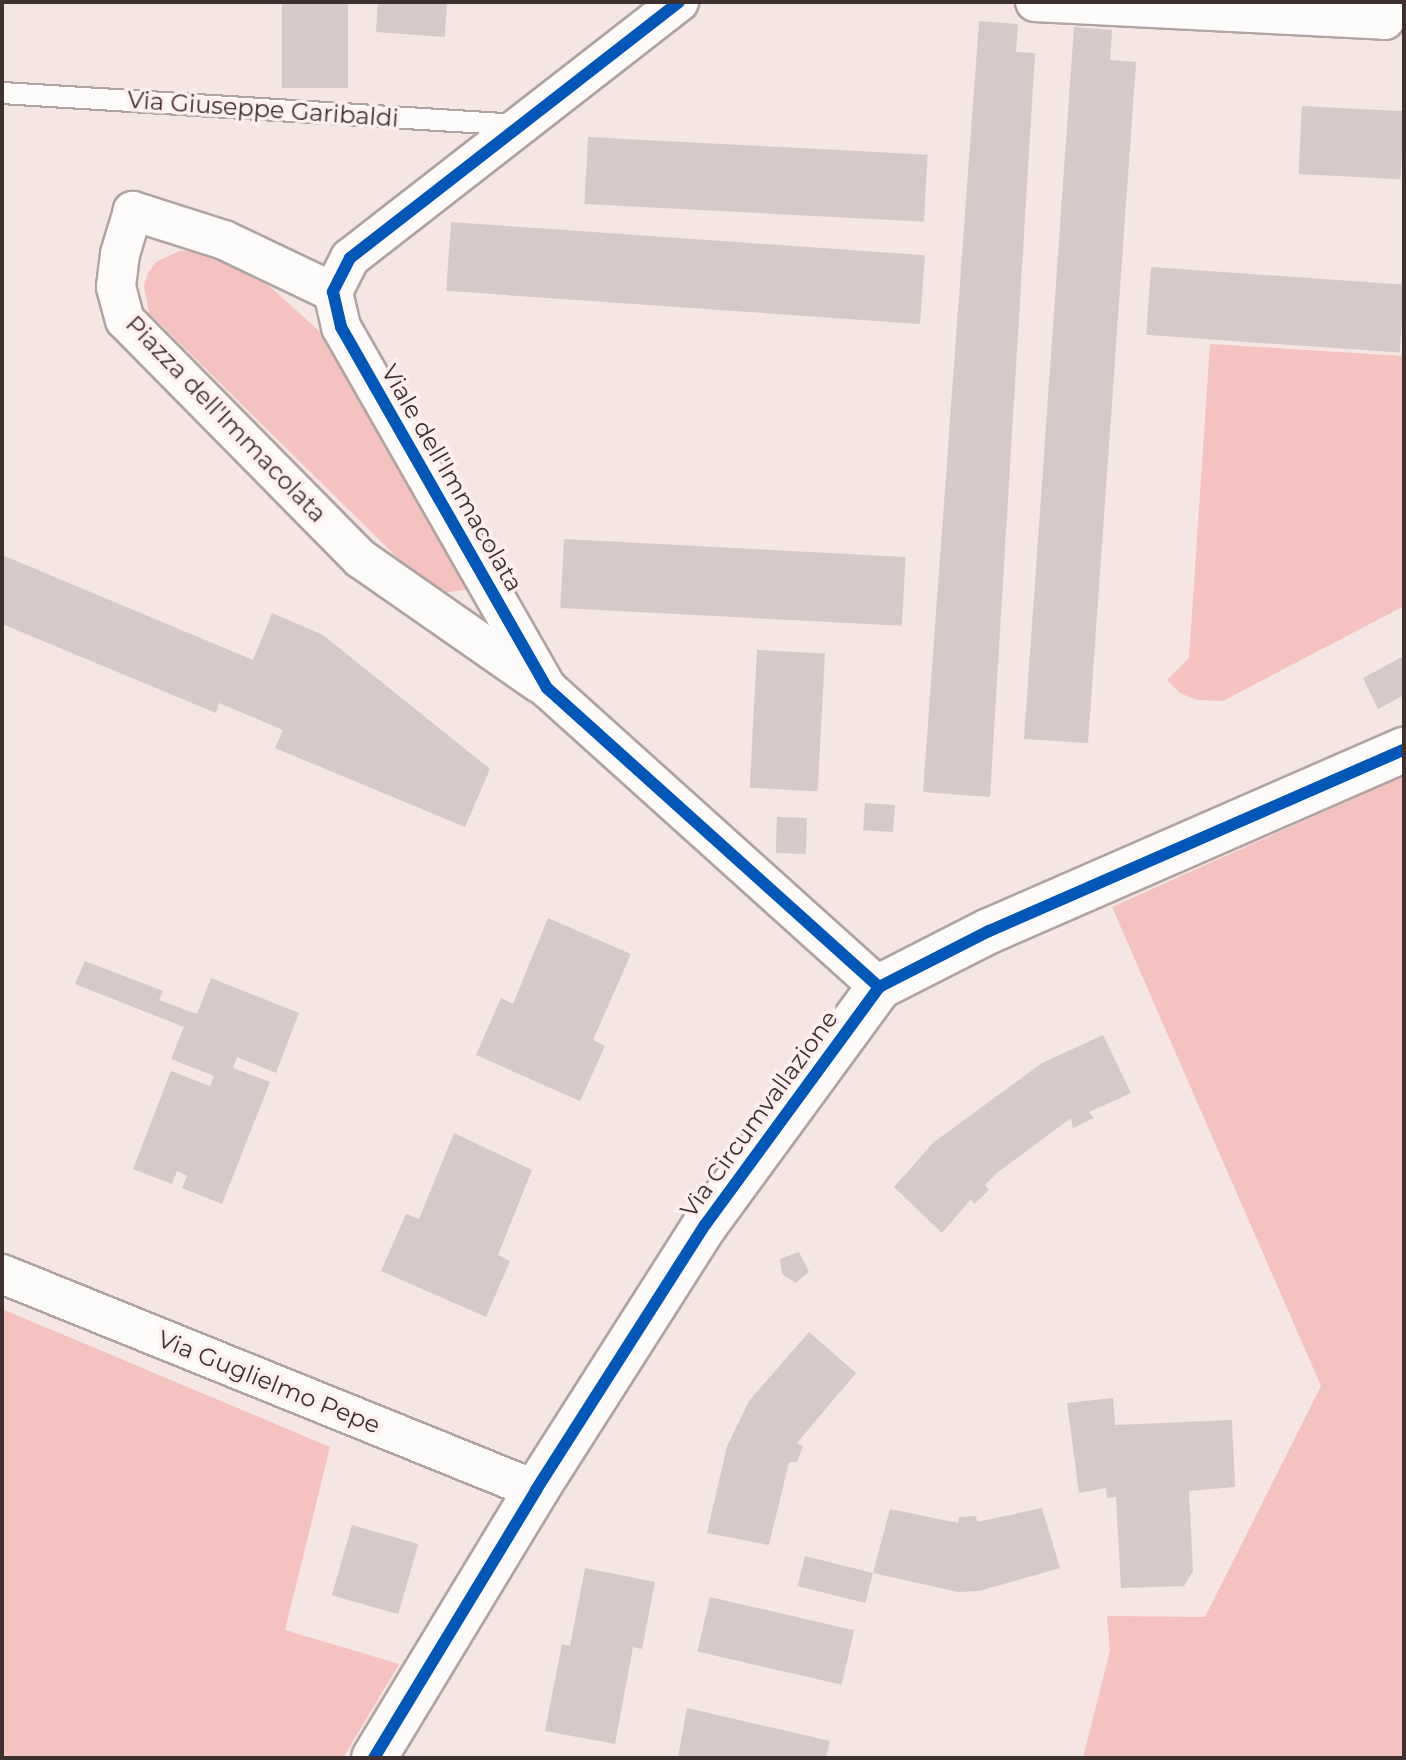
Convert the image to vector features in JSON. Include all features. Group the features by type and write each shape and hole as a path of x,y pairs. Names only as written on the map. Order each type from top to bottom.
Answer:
{"street":[{"path":"333,292 350,258 679,2"},
{"path":"1035,2 1385,20 1386,2"},
{"name":"Piazza dell'Immacolata","path":"333,292 224,240 133,211 120,254 116,287 125,320 361,559 547,688"},
{"name":"Viale dell'Immacolata","path":"333,292 341,327 547,688 879,987"},
{"name":"Via Circumvallazione","path":"374,1758 536,1490 705,1225 879,987 989,931 1404,750"},
{"name":"Via Guglielmo Pepe","path":"2,1274 536,1490"}],"lane":[{"name":"Via Giuseppe Garibaldi","path":"2,93 523,125"}],"shaded area":[{"path":"179,251 191,251 259,277 327,338 471,589 442,593 424,584 149,313 144,286 148,273 156,262"},
{"path":"1210,344 1404,356 1404,606 1223,701 1197,700 1180,693 1167,680 1189,658"},
{"path":"1404,776 1404,1758 1083,1758 1110,1651 1107,1616 1205,1617 1321,1386 1112,907"},
{"path":"2,1309 330,1447 285,1630 399,1664 343,1758 2,1758"}],"building":[{"path":"282,2 348,2 348,88 282,88"},
{"path":"378,2 447,2 445,37 376,32"},
{"path":"979,21 1018,24 1016,52 1035,53 990,797 923,792"},
{"path":"1074,27 1112,30 1110,60 1136,62 1088,743 1024,739"},
{"path":"1302,106 1404,111 1400,179 1298,174"},
{"path":"588,137 928,155 924,222 584,204"},
{"path":"451,222 925,255 920,324 446,291"},
{"path":"1151,267 1404,285 1400,353 1146,335"},
{"path":"564,539 906,557 902,626 560,608"},
{"path":"2,555 253,660 272,613 323,635 490,769 465,827 275,748 283,730 219,703 216,713 2,624"},
{"path":"757,650 825,654 818,791 750,788"},
{"path":"1404,656 1404,695 1378,709 1363,678"},
{"path":"865,803 895,805 893,832 863,830"},
{"path":"777,817 807,818 806,854 776,853"},
{"path":"548,918 631,954 593,1040 605,1046 580,1101 476,1055 501,998 513,1004"},
{"path":"85,961 163,991 159,1000 197,1014 211,978 299,1013 276,1073 237,1057 233,1068 270,1082 222,1204 182,1188 187,1176 177,1171 172,1184 133,1169 171,1071 210,1086 214,1076 171,1059 184,1027 75,984"},
{"path":"1103,1035 1131,1093 1089,1112 1094,1118 1073,1128 1071,1118 998,1172 985,1185 989,1190 974,1204 971,1199 942,1233 894,1187 934,1142 1042,1063"},
{"path":"454,1133 532,1170 498,1255 510,1261 486,1317 381,1271 406,1214 419,1219"},
{"path":"799,1252 809,1272 796,1283 782,1274 780,1259"},
{"path":"809,1332 856,1373 797,1443 803,1446 797,1462 789,1462 769,1545 707,1533 727,1446 749,1401"},
{"path":"1113,1398 1115,1425 1232,1420 1235,1487 1189,1491 1193,1571 1184,1586 1121,1588 1116,1497 1107,1498 1106,1488 1079,1493 1067,1403"},
{"path":"1042,1508 1060,1568 979,1591 958,1592 873,1573 890,1509 958,1523 959,1517 976,1516 977,1522"},
{"path":"352,1525 418,1544 398,1614 332,1595"},
{"path":"805,1556 873,1573 865,1603 798,1586"},
{"path":"585,1568 655,1582 642,1649 633,1647 615,1744 545,1731 562,1644 570,1646"},
{"path":"710,1597 854,1630 842,1685 697,1652"},
{"path":"687,1708 830,1741 826,1758 678,1758"}],"cycle path":[{"path":"679,2 350,258 333,292 341,327 547,688 879,987"},
{"path":"374,1758 536,1490 705,1225 879,987 989,931 1404,750"}]}
